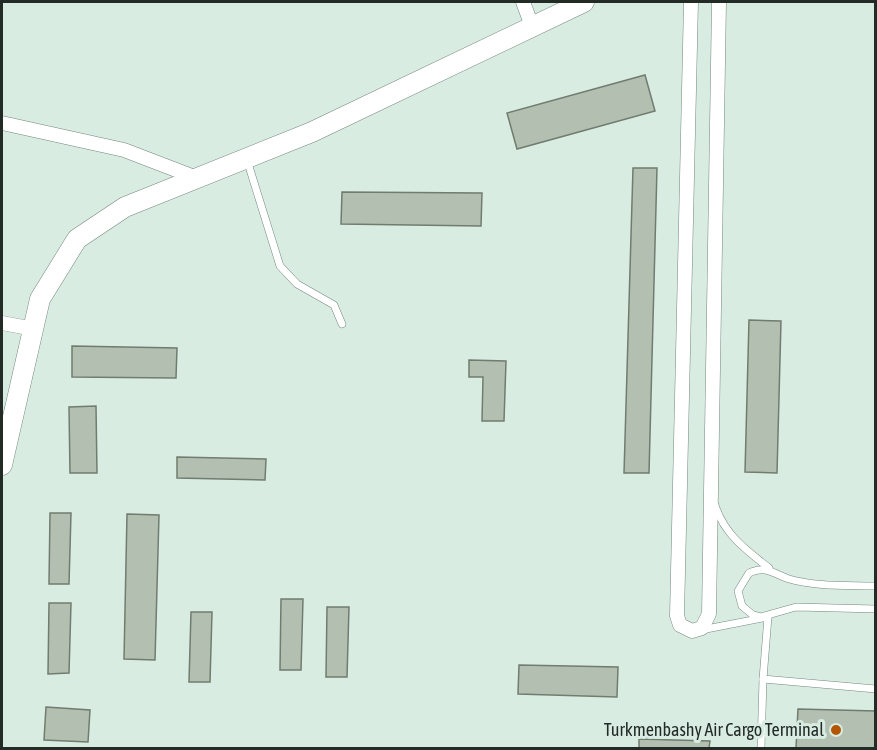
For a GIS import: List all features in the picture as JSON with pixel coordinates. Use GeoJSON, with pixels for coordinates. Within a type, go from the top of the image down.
{"type":"FeatureCollection","features":[{"type":"Feature","properties":{"kind":"main road"},"geometry":{"type":"LineString","coordinates":[[2,465],[40,299],[77,239],[125,207],[312,132],[575,4]]}},
{"type":"Feature","properties":{"kind":"street"},"geometry":{"type":"LineString","coordinates":[[523,2],[532,26]]}},
{"type":"Feature","properties":{"kind":"street"},"geometry":{"type":"LineString","coordinates":[[691,2],[677,616],[683,628],[698,631],[706,624],[709,614],[719,2]]}},
{"type":"Feature","properties":{"kind":"street"},"geometry":{"type":"LineString","coordinates":[[2,123],[124,150],[197,178]]}},
{"type":"Feature","properties":{"kind":"street"},"geometry":{"type":"LineString","coordinates":[[2,323],[34,329]]}},
{"type":"Feature","properties":{"kind":"lane"},"geometry":{"type":"LineString","coordinates":[[247,158],[280,266],[297,284],[334,305],[342,324]]}},
{"type":"Feature","properties":{"kind":"lane"},"geometry":{"type":"LineString","coordinates":[[711,493],[719,519],[733,538],[771,570],[786,578],[813,584],[876,586]]}},
{"type":"Feature","properties":{"kind":"lane"},"geometry":{"type":"LineString","coordinates":[[768,617],[760,617],[747,611],[739,598],[738,591],[749,573],[763,568],[771,570]]}},
{"type":"Feature","properties":{"kind":"lane"},"geometry":{"type":"LineString","coordinates":[[698,631],[768,617],[796,607],[876,609]]}},
{"type":"Feature","properties":{"kind":"lane"},"geometry":{"type":"LineString","coordinates":[[761,748],[768,617]]}},
{"type":"Feature","properties":{"kind":"lane"},"geometry":{"type":"LineString","coordinates":[[763,679],[876,689]]}},
{"type":"Feature","properties":{"kind":"building"},"geometry":{"type":"Polygon","coordinates":[[[645,75],[655,111],[517,149],[507,113],[645,75]]]}},
{"type":"Feature","properties":{"kind":"building"},"geometry":{"type":"Polygon","coordinates":[[[633,168],[657,168],[649,473],[624,473],[633,168]]]}},
{"type":"Feature","properties":{"kind":"building"},"geometry":{"type":"Polygon","coordinates":[[[342,192],[482,193],[481,226],[341,224],[342,192]]]}},
{"type":"Feature","properties":{"kind":"building"},"geometry":{"type":"Polygon","coordinates":[[[749,320],[781,321],[777,473],[745,472],[749,320]]]}},
{"type":"Feature","properties":{"kind":"building"},"geometry":{"type":"Polygon","coordinates":[[[72,346],[177,348],[176,378],[72,377],[72,346]]]}},
{"type":"Feature","properties":{"kind":"building"},"geometry":{"type":"Polygon","coordinates":[[[469,360],[506,361],[504,421],[482,421],[483,377],[469,377],[469,360]]]}},
{"type":"Feature","properties":{"kind":"building"},"geometry":{"type":"Polygon","coordinates":[[[96,406],[97,473],[70,473],[69,407],[96,406]]]}},
{"type":"Feature","properties":{"kind":"building"},"geometry":{"type":"Polygon","coordinates":[[[177,457],[266,459],[265,480],[177,478],[177,457]]]}},
{"type":"Feature","properties":{"kind":"building"},"geometry":{"type":"Polygon","coordinates":[[[50,513],[71,513],[69,584],[49,584],[50,513]]]}},
{"type":"Feature","properties":{"kind":"building"},"geometry":{"type":"Polygon","coordinates":[[[127,514],[159,515],[155,660],[124,659],[127,514]]]}},
{"type":"Feature","properties":{"kind":"building"},"geometry":{"type":"Polygon","coordinates":[[[281,599],[303,599],[301,670],[280,670],[281,599]]]}},
{"type":"Feature","properties":{"kind":"building"},"geometry":{"type":"Polygon","coordinates":[[[49,603],[71,603],[69,673],[48,674],[49,603]]]}},
{"type":"Feature","properties":{"kind":"building"},"geometry":{"type":"Polygon","coordinates":[[[327,607],[349,607],[347,677],[326,677],[327,607]]]}},
{"type":"Feature","properties":{"kind":"building"},"geometry":{"type":"Polygon","coordinates":[[[191,612],[212,612],[210,682],[189,682],[191,612]]]}},
{"type":"Feature","properties":{"kind":"building"},"geometry":{"type":"Polygon","coordinates":[[[519,665],[618,667],[617,697],[518,694],[519,665]]]}},
{"type":"Feature","properties":{"kind":"building"},"geometry":{"type":"Polygon","coordinates":[[[46,707],[90,710],[88,742],[44,740],[46,707]]]}},
{"type":"Feature","properties":{"kind":"building","name":"Turkmenbashy Air Cargo Terminal"},"geometry":{"type":"Polygon","coordinates":[[[798,709],[876,711],[876,748],[796,748],[798,709]]]}},
{"type":"Feature","properties":{"kind":"building"},"geometry":{"type":"Polygon","coordinates":[[[639,739],[710,741],[709,748],[639,748],[639,739]]]}},
{"type":"Feature","properties":{"kind":"place","name":"Turkmenbashy Air Cargo Terminal"},"geometry":{"type":"Point","coordinates":[836,730]}}]}
